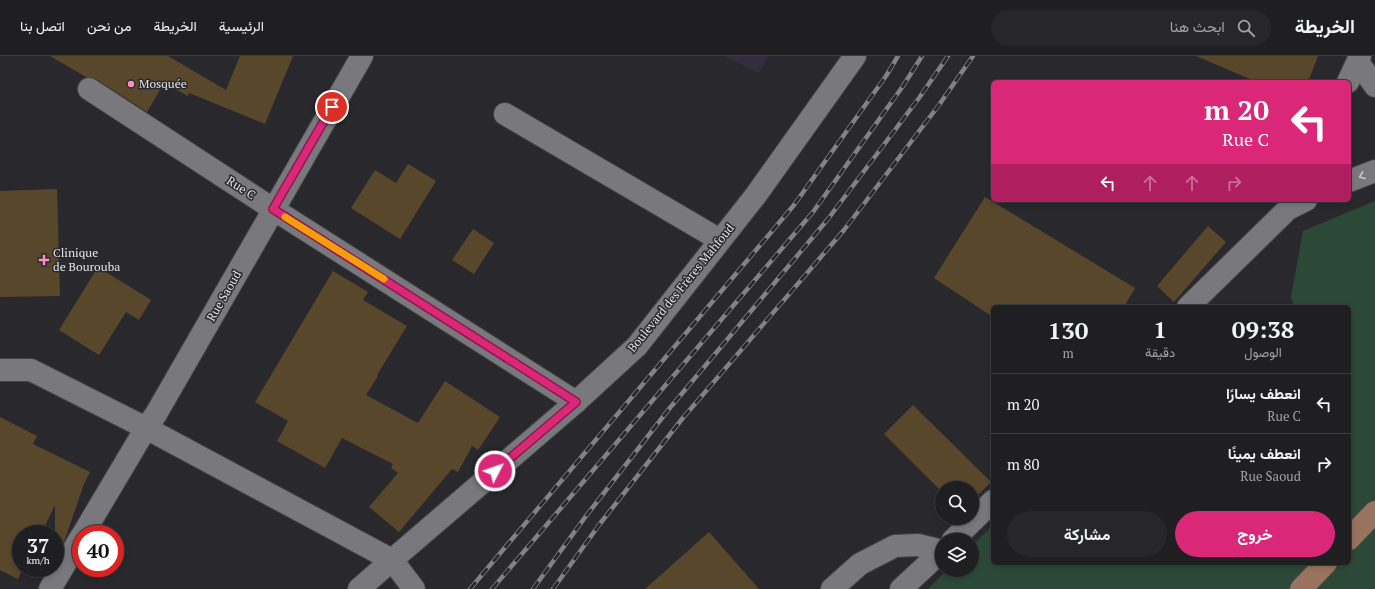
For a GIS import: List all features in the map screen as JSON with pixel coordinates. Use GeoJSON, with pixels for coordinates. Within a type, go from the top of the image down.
{"type":"FeatureCollection","features":[{"type":"Feature","properties":{"kind":"main road"},"geometry":{"type":"LineString","coordinates":[[1351,537],[1375,512]]}},
{"type":"Feature","properties":{"kind":"main road"},"geometry":{"type":"LineString","coordinates":[[1301,589],[1324,565]]}},
{"type":"Feature","properties":{"kind":"street","name":"Rue Saoud"},"geometry":{"type":"LineString","coordinates":[[88,525],[146,428],[156,414],[362,56]]}},
{"type":"Feature","properties":{"kind":"street","name":"Boulevard des Frères Mahfoud"},"geometry":{"type":"LineString","coordinates":[[358,589],[576,402],[637,346],[756,195],[855,56]]}},
{"type":"Feature","properties":{"kind":"street"},"geometry":{"type":"LineString","coordinates":[[1349,80],[1359,59]]}},
{"type":"Feature","properties":{"kind":"street"},"geometry":{"type":"LineString","coordinates":[[1359,59],[1375,86]]}},
{"type":"Feature","properties":{"kind":"street","name":"Rue C"},"geometry":{"type":"LineString","coordinates":[[89,89],[273,209],[576,402]]}},
{"type":"Feature","properties":{"kind":"street"},"geometry":{"type":"LineString","coordinates":[[505,114],[720,240]]}},
{"type":"Feature","properties":{"kind":"street"},"geometry":{"type":"LineString","coordinates":[[1351,180],[1375,171]]}},
{"type":"Feature","properties":{"kind":"street"},"geometry":{"type":"LineString","coordinates":[[1190,305],[1295,203]]}},
{"type":"Feature","properties":{"kind":"street"},"geometry":{"type":"LineString","coordinates":[[0,370],[31,370],[146,428],[392,560],[414,589]]}},
{"type":"Feature","properties":{"kind":"street"},"geometry":{"type":"LineString","coordinates":[[960,533],[991,503]]}},
{"type":"Feature","properties":{"kind":"street"},"geometry":{"type":"LineString","coordinates":[[832,589],[860,564],[895,546],[918,545],[935,549]]}},
{"type":"Feature","properties":{"kind":"street"},"geometry":{"type":"LineString","coordinates":[[50,589],[72,552]]}},
{"type":"Feature","properties":{"kind":"street"},"geometry":{"type":"LineString","coordinates":[[901,589],[935,557]]}},
{"type":"Feature","properties":{"kind":"shaded area"},"geometry":{"type":"Polygon","coordinates":[[[724,56],[768,56],[759,73],[724,56]]]}},
{"type":"Feature","properties":{"kind":"green space"},"geometry":{"type":"Polygon","coordinates":[[[1375,201],[1375,589],[928,589],[940,577],[979,577],[979,539],[991,527],[991,565],[1351,565],[1351,305],[1293,305],[1291,297],[1303,231],[1375,201]]]}},
{"type":"Feature","properties":{"kind":"building"},"geometry":{"type":"Polygon","coordinates":[[[50,56],[168,56],[226,90],[240,56],[293,56],[265,124],[189,93],[188,96],[164,83],[147,112],[96,79],[86,77],[50,56]]]}},
{"type":"Feature","properties":{"kind":"building"},"geometry":{"type":"Polygon","coordinates":[[[1196,56],[1318,56],[1309,80],[1252,80],[1196,56]]]}},
{"type":"Feature","properties":{"kind":"building"},"geometry":{"type":"Polygon","coordinates":[[[408,164],[436,181],[400,239],[351,208],[375,170],[396,183],[408,164]]]}},
{"type":"Feature","properties":{"kind":"building"},"geometry":{"type":"Polygon","coordinates":[[[57,189],[60,296],[0,297],[0,191],[57,189]]]}},
{"type":"Feature","properties":{"kind":"building"},"geometry":{"type":"Polygon","coordinates":[[[985,197],[1135,288],[1125,305],[991,305],[991,316],[934,278],[985,197]]]}},
{"type":"Feature","properties":{"kind":"building"},"geometry":{"type":"Polygon","coordinates":[[[1208,226],[1226,242],[1174,302],[1157,286],[1208,226]]]}},
{"type":"Feature","properties":{"kind":"building"},"geometry":{"type":"Polygon","coordinates":[[[473,229],[494,243],[474,274],[452,260],[473,229]]]}},
{"type":"Feature","properties":{"kind":"building"},"geometry":{"type":"Polygon","coordinates":[[[98,267],[151,300],[139,320],[126,312],[99,355],[59,330],[98,267]]]}},
{"type":"Feature","properties":{"kind":"building"},"geometry":{"type":"Polygon","coordinates":[[[333,271],[368,292],[363,300],[407,326],[366,395],[418,423],[445,381],[500,417],[478,450],[472,446],[458,472],[452,469],[399,532],[369,507],[398,473],[391,468],[393,464],[342,438],[325,468],[277,441],[288,421],[255,402],[333,271]]]}},
{"type":"Feature","properties":{"kind":"building"},"geometry":{"type":"Polygon","coordinates":[[[913,405],[991,482],[979,494],[979,481],[935,481],[935,485],[884,434],[913,405]]]}},
{"type":"Feature","properties":{"kind":"building"},"geometry":{"type":"Polygon","coordinates":[[[0,417],[37,436],[33,444],[90,472],[84,484],[64,541],[64,525],[55,525],[55,505],[45,525],[12,525],[12,576],[0,570],[0,417]]]}},
{"type":"Feature","properties":{"kind":"building"},"geometry":{"type":"Polygon","coordinates":[[[709,532],[759,589],[645,589],[709,532]]]}},
{"type":"Feature","properties":{"kind":"railway"},"geometry":{"type":"LineString","coordinates":[[470,589],[794,205],[886,76],[898,56]]}},
{"type":"Feature","properties":{"kind":"railway"},"geometry":{"type":"LineString","coordinates":[[492,589],[813,212],[903,86],[922,56]]}},
{"type":"Feature","properties":{"kind":"railway"},"geometry":{"type":"LineString","coordinates":[[533,589],[586,516],[669,409],[828,219],[919,98],[948,56]]}},
{"type":"Feature","properties":{"kind":"railway"},"geometry":{"type":"LineString","coordinates":[[553,589],[599,525],[682,419],[844,230],[939,105],[973,56]]}},
{"type":"Feature","properties":{"kind":"slow traffic"},"geometry":{"type":"LineString","coordinates":[[285,217],[384,279]]}},
{"type":"Feature","properties":{"kind":"place","name":"Mosquée"},"geometry":{"type":"Point","coordinates":[131,84]}},
{"type":"Feature","properties":{"kind":"place","name":"Clinique de Bourouba"},"geometry":{"type":"Point","coordinates":[44,260]}},
{"type":"Feature","properties":{"kind":"route"},"geometry":{"type":"LineString","coordinates":[[332,107],[273,209],[576,402],[495,471]]}}]}
